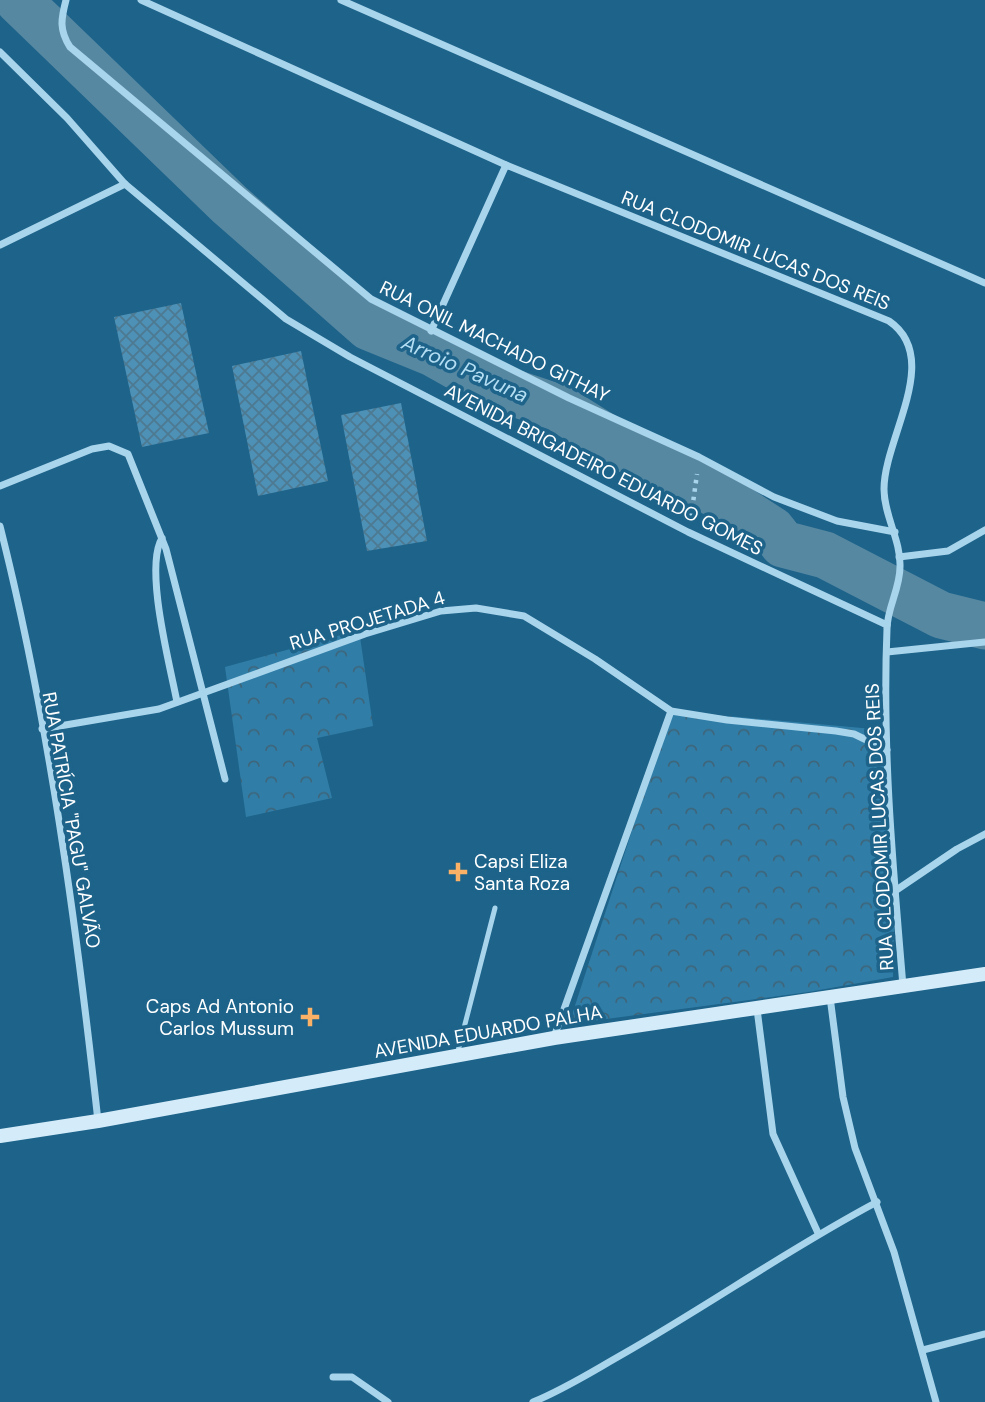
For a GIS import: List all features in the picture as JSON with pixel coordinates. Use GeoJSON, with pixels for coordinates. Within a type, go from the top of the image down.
{"type":"FeatureCollection","features":[{"type":"Feature","properties":{"kind":"street","name":"RUA ONIL MACHADO GITHAY"},"geometry":{"type":"LineString","coordinates":[[65,0],[62,34],[70,47],[342,278],[371,299],[569,398],[655,435],[774,496],[837,521],[895,532]]}},
{"type":"Feature","properties":{"kind":"street","name":"RUA CLODOMIR LUCAS DOS REIS"},"geometry":{"type":"LineString","coordinates":[[141,0],[506,165],[889,321],[903,331],[912,356],[911,380],[887,468],[884,490],[886,509],[895,532],[900,560],[887,625],[887,750],[903,986]]}},
{"type":"Feature","properties":{"kind":"street"},"geometry":{"type":"LineString","coordinates":[[341,0],[985,283]]}},
{"type":"Feature","properties":{"kind":"street","name":"AVENIDA BRIGADEIRO EDUARDO GOMES"},"geometry":{"type":"LineString","coordinates":[[0,52],[67,118],[125,184],[286,319],[350,357],[688,531],[887,625]]}},
{"type":"Feature","properties":{"kind":"street"},"geometry":{"type":"LineString","coordinates":[[432,331],[506,165]]}},
{"type":"Feature","properties":{"kind":"street"},"geometry":{"type":"LineString","coordinates":[[0,245],[125,184]]}},
{"type":"Feature","properties":{"kind":"street"},"geometry":{"type":"LineString","coordinates":[[0,486],[92,449],[109,446],[128,454],[162,538],[225,779]]}},
{"type":"Feature","properties":{"kind":"street","name":"RUA PATRÍCIA \"PAGU\" GALVÃO"},"geometry":{"type":"LineString","coordinates":[[0,526],[42,729],[80,958],[98,1121]]}},
{"type":"Feature","properties":{"kind":"street"},"geometry":{"type":"LineString","coordinates":[[900,560],[948,551],[985,530]]}},
{"type":"Feature","properties":{"kind":"street"},"geometry":{"type":"LineString","coordinates":[[162,538],[156,548],[154,571],[177,702]]}},
{"type":"Feature","properties":{"kind":"street","name":"RUA PROJETADA 4"},"geometry":{"type":"LineString","coordinates":[[42,729],[110,719],[177,702],[365,634],[441,611],[476,608],[524,616],[595,659],[671,711],[854,734],[887,750]]}},
{"type":"Feature","properties":{"kind":"street"},"geometry":{"type":"LineString","coordinates":[[887,652],[985,642]]}},
{"type":"Feature","properties":{"kind":"street"},"geometry":{"type":"LineString","coordinates":[[554,1038],[671,711]]}},
{"type":"Feature","properties":{"kind":"street"},"geometry":{"type":"LineString","coordinates":[[895,891],[957,849],[985,834]]}},
{"type":"Feature","properties":{"kind":"street","name":"AVENIDA EDUARDO PALHA"},"geometry":{"type":"LineString","coordinates":[[0,1136],[98,1121],[554,1038],[985,974]]}},
{"type":"Feature","properties":{"kind":"street"},"geometry":{"type":"LineString","coordinates":[[830,996],[843,1097],[855,1148],[877,1202],[923,1350],[936,1402]]}},
{"type":"Feature","properties":{"kind":"street"},"geometry":{"type":"LineString","coordinates":[[757,1009],[773,1134],[818,1233]]}},
{"type":"Feature","properties":{"kind":"street"},"geometry":{"type":"LineString","coordinates":[[533,1402],[557,1392],[661,1332],[818,1233],[877,1202]]}},
{"type":"Feature","properties":{"kind":"street"},"geometry":{"type":"LineString","coordinates":[[923,1350],[985,1334]]}},
{"type":"Feature","properties":{"kind":"street"},"geometry":{"type":"LineString","coordinates":[[333,1377],[352,1377],[388,1402]]}},
{"type":"Feature","properties":{"kind":"lane"},"geometry":{"type":"LineString","coordinates":[[457,1055],[495,908]]}},
{"type":"Feature","properties":{"kind":"path"},"geometry":{"type":"LineString","coordinates":[[690,520],[697,471]]}},
{"type":"Feature","properties":{"kind":"green space"},"geometry":{"type":"Polygon","coordinates":[[[359,630],[373,726],[317,738],[332,798],[246,817],[225,667],[359,630]]]}},
{"type":"Feature","properties":{"kind":"green space"},"geometry":{"type":"Polygon","coordinates":[[[671,711],[884,730],[894,924],[893,977],[808,992],[569,1024],[671,711]]]}},
{"type":"Feature","properties":{"kind":"building"},"geometry":{"type":"Polygon","coordinates":[[[181,303],[209,433],[142,447],[114,317],[181,303]]]}},
{"type":"Feature","properties":{"kind":"building"},"geometry":{"type":"Polygon","coordinates":[[[301,351],[328,481],[258,496],[232,366],[301,351]]]}},
{"type":"Feature","properties":{"kind":"building"},"geometry":{"type":"Polygon","coordinates":[[[401,403],[427,541],[367,551],[341,415],[401,403]]]}},
{"type":"Feature","properties":{"kind":"waterway","name":"Arroio Pavuna"},"geometry":{"type":"LineString","coordinates":[[18,0],[229,204],[369,327],[433,353],[490,385],[559,408],[618,445],[720,496],[772,530],[783,544],[825,555],[941,615],[985,626]]}},
{"type":"Feature","properties":{"kind":"place","name":"Capsi Eliza Santa Roza"},"geometry":{"type":"Point","coordinates":[458,872]}},
{"type":"Feature","properties":{"kind":"place","name":"Caps Ad Antonio Carlos Mussum"},"geometry":{"type":"Point","coordinates":[310,1017]}}]}
